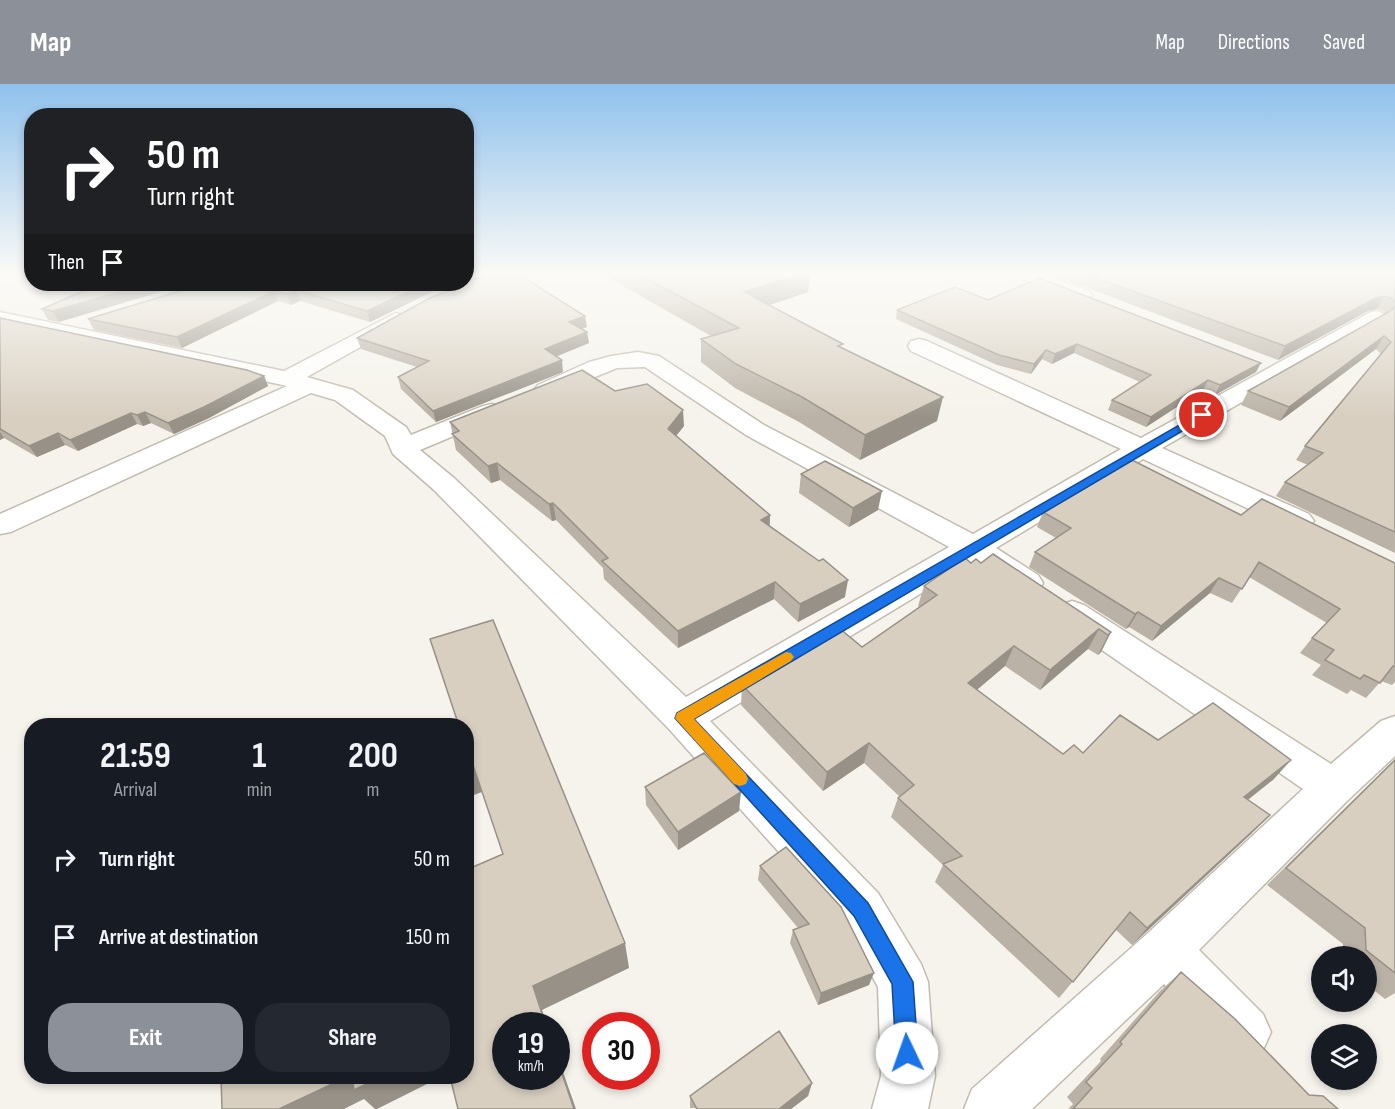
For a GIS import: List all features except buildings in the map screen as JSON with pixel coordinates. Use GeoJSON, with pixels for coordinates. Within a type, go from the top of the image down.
{"type":"FeatureCollection","features":[{"type":"Feature","properties":{"kind":"street"},"geometry":{"type":"LineString","coordinates":[[18,322],[298,382],[344,395],[373,413],[397,432],[402,448],[444,484],[683,718],[861,909],[903,982],[908,1076],[900,1109]]}},
{"type":"Feature","properties":{"kind":"street"},"geometry":{"type":"LineString","coordinates":[[60,330],[88,322]]}},
{"type":"Feature","properties":{"kind":"street"},"geometry":{"type":"LineString","coordinates":[[0,525],[298,382],[393,322]]}},
{"type":"Feature","properties":{"kind":"street"},"geometry":{"type":"LineString","coordinates":[[683,718],[1144,447],[1269,367],[1366,322]]}},
{"type":"Feature","properties":{"kind":"street"},"geometry":{"type":"LineString","coordinates":[[0,336],[28,324]]}},
{"type":"Feature","properties":{"kind":"street"},"geometry":{"type":"LineString","coordinates":[[919,346],[1144,447],[1321,532]]}},
{"type":"Feature","properties":{"kind":"street"},"geometry":{"type":"LineString","coordinates":[[402,448],[617,361],[637,357],[651,361],[755,430],[973,547],[1333,787]]}},
{"type":"Feature","properties":{"kind":"street"},"geometry":{"type":"LineString","coordinates":[[992,1109],[1165,950],[1333,787],[1388,748]]}},
{"type":"Feature","properties":{"kind":"street"},"geometry":{"type":"LineString","coordinates":[[1165,950],[1278,1067]]}},
{"type":"Feature","properties":{"kind":"slow traffic"},"geometry":{"type":"LineString","coordinates":[[740,779],[683,718],[786,657]]}},
{"type":"Feature","properties":{"kind":"route"},"geometry":{"type":"LineString","coordinates":[[907,1053],[903,982],[861,909],[683,718],[1202,415]]}}]}
